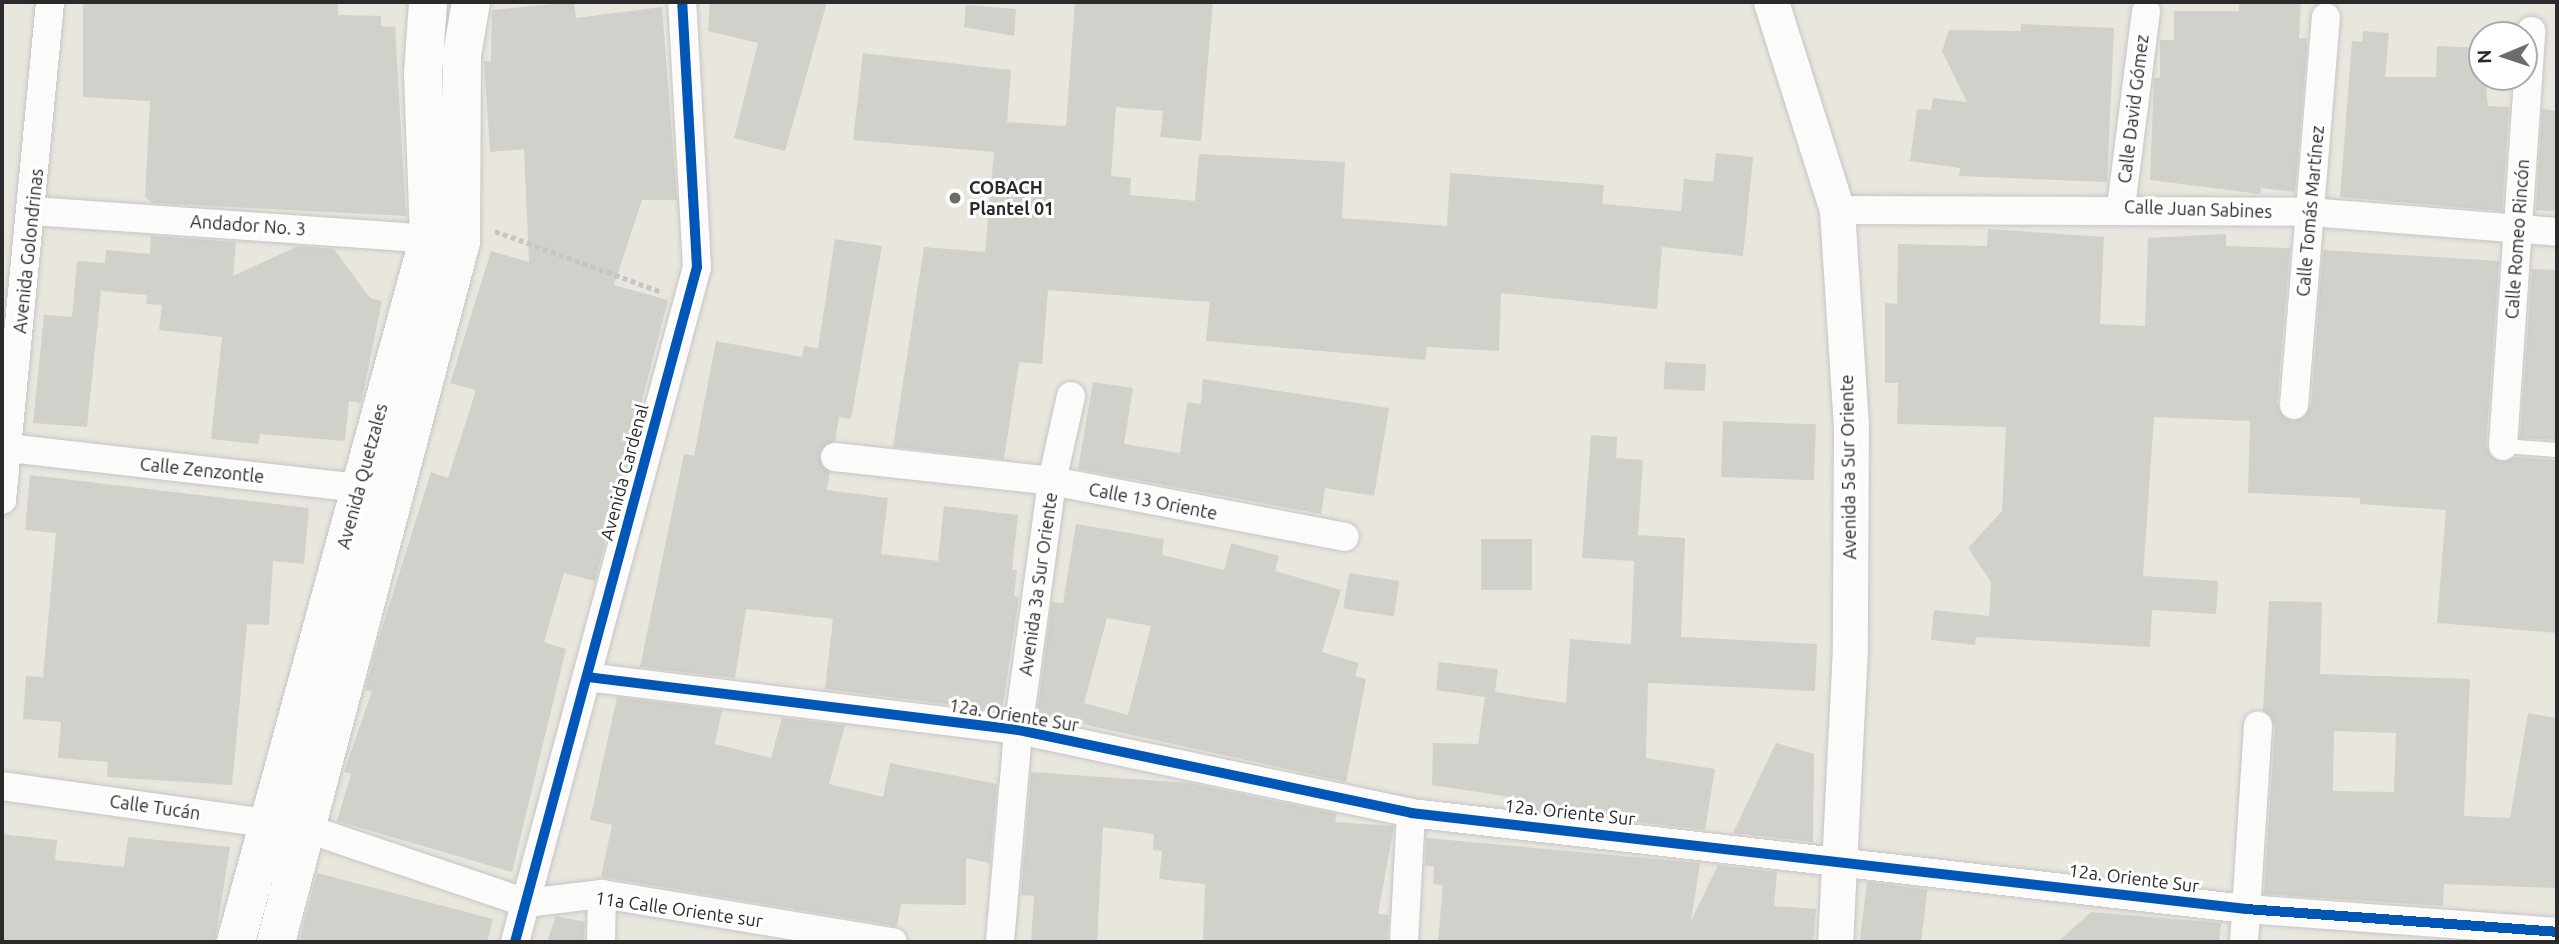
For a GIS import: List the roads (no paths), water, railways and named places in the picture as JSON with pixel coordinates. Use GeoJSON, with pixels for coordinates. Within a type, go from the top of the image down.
{"type":"FeatureCollection","features":[{"type":"Feature","properties":{"kind":"main road","name":"Avenida Quetzales"},"geometry":{"type":"LineString","coordinates":[[428,2],[423,74],[462,237]]}},
{"type":"Feature","properties":{"kind":"main road","name":"Avenida Quetzales"},"geometry":{"type":"LineString","coordinates":[[236,942],[268,823],[462,237],[462,55],[469,2]]}},
{"type":"Feature","properties":{"kind":"main road","name":"Avenida Quetzales"},"geometry":{"type":"LineString","coordinates":[[276,942],[309,829],[377,491]]}},
{"type":"Feature","properties":{"kind":"street","name":"Avenida Golondrinas"},"geometry":{"type":"LineString","coordinates":[[2,500],[33,211],[50,2]]}},
{"type":"Feature","properties":{"kind":"street","name":"Avenida Cardenal"},"geometry":{"type":"LineString","coordinates":[[515,942],[697,267],[682,2]]}},
{"type":"Feature","properties":{"kind":"street","name":"Avenida 5a Sur Oriente"},"geometry":{"type":"LineString","coordinates":[[1770,2],[1837,210],[1851,424],[1835,942]]}},
{"type":"Feature","properties":{"kind":"street","name":"Calle David Gómez"},"geometry":{"type":"LineString","coordinates":[[2121,207],[2146,12]]}},
{"type":"Feature","properties":{"kind":"street","name":"Calle Tomás Martínez"},"geometry":{"type":"LineString","coordinates":[[2294,405],[2326,17]]}},
{"type":"Feature","properties":{"kind":"street","name":"Calle Romeo Rincón"},"geometry":{"type":"LineString","coordinates":[[2503,446],[2527,91]]}},
{"type":"Feature","properties":{"kind":"street","name":"Calle Juan Sabines"},"geometry":{"type":"LineString","coordinates":[[1837,210],[2121,207],[2310,212],[2557,232]]}},
{"type":"Feature","properties":{"kind":"street","name":"Andador No. 3"},"geometry":{"type":"LineString","coordinates":[[33,211],[462,237]]}},
{"type":"Feature","properties":{"kind":"street","name":"Avenida 3a Sur Oriente"},"geometry":{"type":"LineString","coordinates":[[1000,942],[1018,730],[1052,481],[1072,396]]}},
{"type":"Feature","properties":{"kind":"street","name":"Calle Zenzontle"},"geometry":{"type":"LineString","coordinates":[[8,449],[377,491]]}},
{"type":"Feature","properties":{"kind":"street","name":"Calle 13 Oriente"},"geometry":{"type":"LineString","coordinates":[[835,457],[1052,481],[1345,537]]}},
{"type":"Feature","properties":{"kind":"street","name":"12a. Oriente Sur"},"geometry":{"type":"LineString","coordinates":[[587,677],[1018,730],[1411,813],[1839,858],[2246,909],[2557,932]]}},
{"type":"Feature","properties":{"kind":"street"},"geometry":{"type":"LineString","coordinates":[[2244,942],[2258,724]]}},
{"type":"Feature","properties":{"kind":"street","name":"Calle Tucán"},"geometry":{"type":"LineString","coordinates":[[2,786],[309,829]]}},
{"type":"Feature","properties":{"kind":"street"},"geometry":{"type":"LineString","coordinates":[[1404,942],[1411,813]]}},
{"type":"Feature","properties":{"kind":"street","name":"11a Calle Oriente sur"},"geometry":{"type":"LineString","coordinates":[[309,829],[526,903],[602,894],[893,942]]}},
{"type":"Feature","properties":{"kind":"street"},"geometry":{"type":"LineString","coordinates":[[601,942],[602,894]]}},
{"type":"Feature","properties":{"kind":"lane"},"geometry":{"type":"LineString","coordinates":[[2503,446],[2557,450]]}},
{"type":"Feature","properties":{"kind":"place","name":"COBACH Plantel 01"},"geometry":{"type":"Point","coordinates":[955,198]}}]}
